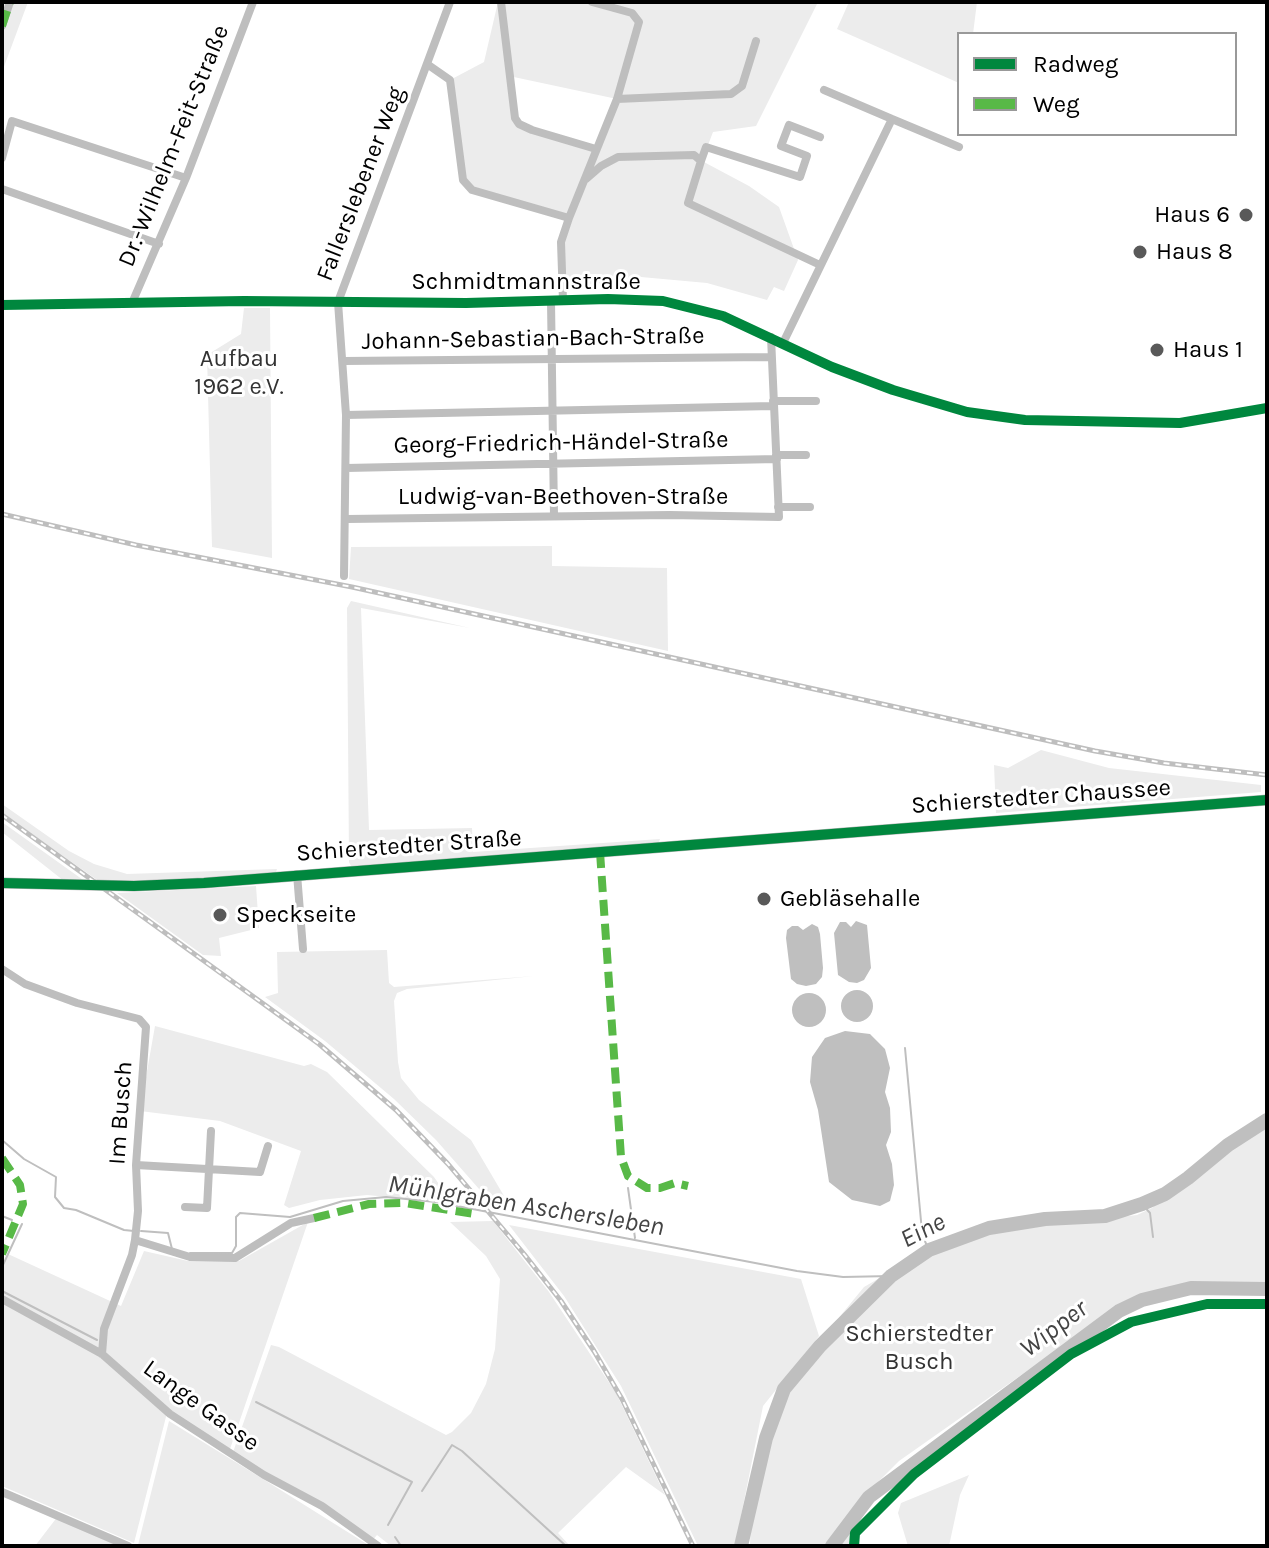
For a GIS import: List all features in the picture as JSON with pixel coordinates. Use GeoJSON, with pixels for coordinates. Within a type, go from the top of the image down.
{"type":"FeatureCollection","features":[{"type":"Feature","properties":{"kind":"street"},"geometry":{"type":"LineString","coordinates":[[2,26],[10,2]]}},
{"type":"Feature","properties":{"kind":"street","name":"Dr.-Wilhelm-Feit-Straße"},"geometry":{"type":"LineString","coordinates":[[132,303],[186,178],[253,2]]}},
{"type":"Feature","properties":{"kind":"street","name":"Fallerslebener Weg"},"geometry":{"type":"LineString","coordinates":[[344,576],[346,415],[338,302],[450,2]]}},
{"type":"Feature","properties":{"kind":"street"},"geometry":{"type":"LineString","coordinates":[[501,2],[515,118],[519,124],[532,130],[596,149]]}},
{"type":"Feature","properties":{"kind":"street"},"geometry":{"type":"LineString","coordinates":[[563,301],[561,242],[617,99],[639,22],[632,13],[594,3]]}},
{"type":"Feature","properties":{"kind":"street"},"geometry":{"type":"LineString","coordinates":[[617,99],[731,94],[742,86],[756,41]]}},
{"type":"Feature","properties":{"kind":"street"},"geometry":{"type":"LineString","coordinates":[[427,64],[450,80],[463,180],[472,190],[569,218]]}},
{"type":"Feature","properties":{"kind":"street"},"geometry":{"type":"LineString","coordinates":[[824,90],[959,147]]}},
{"type":"Feature","properties":{"kind":"street"},"geometry":{"type":"LineString","coordinates":[[783,343],[892,119]]}},
{"type":"Feature","properties":{"kind":"street"},"geometry":{"type":"LineString","coordinates":[[2,158],[12,121],[186,178]]}},
{"type":"Feature","properties":{"kind":"street"},"geometry":{"type":"LineString","coordinates":[[820,137],[789,125],[781,146],[807,156],[800,177],[706,147],[688,203],[820,265]]}},
{"type":"Feature","properties":{"kind":"street"},"geometry":{"type":"LineString","coordinates":[[583,182],[601,166],[618,157],[694,155],[701,161]]}},
{"type":"Feature","properties":{"kind":"street"},"geometry":{"type":"LineString","coordinates":[[2,189],[159,244]]}},
{"type":"Feature","properties":{"kind":"street"},"geometry":{"type":"LineString","coordinates":[[551,301],[554,516]]}},
{"type":"Feature","properties":{"kind":"street","name":"Schmidtmannstraße"},"geometry":{"type":"LineString","coordinates":[[2,305],[663,301],[723,316],[832,367],[893,390],[967,412],[1025,420],[1180,423],[1267,408]]}},
{"type":"Feature","properties":{"kind":"street"},"geometry":{"type":"LineString","coordinates":[[771,337],[779,512]]}},
{"type":"Feature","properties":{"kind":"street","name":"Johann-Sebastian-Bach-Straße"},"geometry":{"type":"LineString","coordinates":[[344,361],[770,357]]}},
{"type":"Feature","properties":{"kind":"street"},"geometry":{"type":"LineString","coordinates":[[346,415],[553,412],[816,401]]}},
{"type":"Feature","properties":{"kind":"street","name":"Georg-Friedrich-Händel-Straße"},"geometry":{"type":"LineString","coordinates":[[346,468],[806,455]]}},
{"type":"Feature","properties":{"kind":"street","name":"Ludwig-van-Beethoven-Straße"},"geometry":{"type":"LineString","coordinates":[[347,519],[779,512],[810,507]]}},
{"type":"Feature","properties":{"kind":"street","name":"Schierstedter Chaussee"},"geometry":{"type":"LineString","coordinates":[[818,834],[1267,800]]}},
{"type":"Feature","properties":{"kind":"street","name":"Schierstedter Straße"},"geometry":{"type":"LineString","coordinates":[[2,883],[134,886],[204,883],[818,834]]}},
{"type":"Feature","properties":{"kind":"street","name":"Schierstedter Straße"},"geometry":{"type":"LineString","coordinates":[[297,874],[303,949]]}},
{"type":"Feature","properties":{"kind":"street","name":"Im Busch"},"geometry":{"type":"LineString","coordinates":[[2,969],[25,984],[77,1003],[139,1019],[146,1027],[136,1165],[135,1235],[132,1255],[104,1329],[102,1354]]}},
{"type":"Feature","properties":{"kind":"street"},"geometry":{"type":"LineString","coordinates":[[185,1207],[207,1208],[211,1131]]}},
{"type":"Feature","properties":{"kind":"street"},"geometry":{"type":"LineString","coordinates":[[136,1165],[260,1172],[268,1146]]}},
{"type":"Feature","properties":{"kind":"street"},"geometry":{"type":"LineString","coordinates":[[135,1235],[190,1257],[235,1258],[291,1223],[314,1218]]}},
{"type":"Feature","properties":{"kind":"street","name":"Lange Gasse"},"geometry":{"type":"LineString","coordinates":[[2,1299],[102,1354],[170,1414],[264,1475],[322,1506],[378,1546]]}},
{"type":"Feature","properties":{"kind":"street"},"geometry":{"type":"LineString","coordinates":[[2,1492],[128,1546]]}},
{"type":"Feature","properties":{"kind":"green space"},"geometry":{"type":"Polygon","coordinates":[[[2,2],[28,2],[2,72],[2,2]]]}},
{"type":"Feature","properties":{"kind":"green space"},"geometry":{"type":"Polygon","coordinates":[[[498,2],[818,2],[756,126],[713,132],[702,161],[749,186],[779,207],[798,260],[784,291],[774,287],[767,300],[707,283],[641,277],[563,290],[561,242],[569,218],[472,190],[463,180],[450,80],[484,62],[498,2]],[[509,76],[519,124],[596,149],[617,99],[509,76]]]}},
{"type":"Feature","properties":{"kind":"green space"},"geometry":{"type":"Polygon","coordinates":[[[849,2],[977,2],[973,32],[957,32],[957,82],[837,29],[849,2]]]}},
{"type":"Feature","properties":{"kind":"green space","name":"Aufbau 1962 e.V."},"geometry":{"type":"Polygon","coordinates":[[[244,308],[270,308],[272,558],[212,547],[207,355],[241,334],[244,308]]]}},
{"type":"Feature","properties":{"kind":"green space"},"geometry":{"type":"Polygon","coordinates":[[[552,546],[552,566],[667,568],[668,651],[349,579],[351,547],[552,546]]]}},
{"type":"Feature","properties":{"kind":"green space"},"geometry":{"type":"Polygon","coordinates":[[[351,601],[470,628],[361,608],[369,830],[472,828],[473,852],[660,839],[658,844],[351,866],[347,608],[351,601]]]}},
{"type":"Feature","properties":{"kind":"green space"},"geometry":{"type":"Polygon","coordinates":[[[1041,750],[1109,768],[1261,785],[1261,792],[996,813],[994,765],[1008,768],[1041,750]]]}},
{"type":"Feature","properties":{"kind":"green space"},"geometry":{"type":"Polygon","coordinates":[[[2,804],[69,851],[94,864],[127,874],[277,869],[276,872],[207,880],[100,882],[2,813],[2,804]]]}},
{"type":"Feature","properties":{"kind":"green space"},"geometry":{"type":"Polygon","coordinates":[[[2,822],[86,882],[64,881],[2,832],[2,822]]]}},
{"type":"Feature","properties":{"kind":"green space"},"geometry":{"type":"Polygon","coordinates":[[[256,886],[259,928],[219,938],[221,956],[203,955],[117,893],[256,886]]]}},
{"type":"Feature","properties":{"kind":"green space"},"geometry":{"type":"Polygon","coordinates":[[[387,950],[389,983],[394,987],[534,976],[407,989],[397,993],[394,1001],[401,1078],[419,1100],[471,1140],[507,1201],[503,1206],[494,1206],[436,1140],[394,1099],[325,1041],[265,997],[278,993],[277,952],[387,950]]]}},
{"type":"Feature","properties":{"kind":"green space"},"geometry":{"type":"Polygon","coordinates":[[[155,1026],[304,1066],[311,1064],[327,1072],[434,1177],[452,1203],[367,1195],[320,1200],[289,1208],[284,1205],[301,1151],[220,1121],[140,1111],[155,1026]]]}},
{"type":"Feature","properties":{"kind":"green space","name":"Schierstedter Busch"},"geometry":{"type":"Polygon","coordinates":[[[1267,1122],[1267,1294],[1202,1292],[1151,1295],[1115,1309],[899,1461],[863,1497],[859,1546],[750,1546],[751,1508],[759,1457],[777,1403],[791,1376],[864,1287],[921,1254],[971,1232],[1020,1221],[1085,1221],[1137,1215],[1152,1208],[1242,1132],[1267,1122]]]}},
{"type":"Feature","properties":{"kind":"green space"},"geometry":{"type":"Polygon","coordinates":[[[493,1221],[549,1292],[616,1393],[665,1495],[626,1467],[558,1533],[570,1546],[391,1546],[377,1535],[372,1541],[232,1455],[271,1345],[446,1435],[452,1432],[471,1413],[486,1384],[495,1349],[500,1279],[486,1256],[450,1222],[493,1221]]]}},
{"type":"Feature","properties":{"kind":"green space"},"geometry":{"type":"Polygon","coordinates":[[[308,1222],[230,1449],[168,1409],[134,1543],[2,1486],[2,1266],[8,1254],[121,1306],[144,1251],[188,1261],[239,1261],[308,1222]]]}},
{"type":"Feature","properties":{"kind":"green space"},"geometry":{"type":"Polygon","coordinates":[[[509,1225],[801,1279],[819,1336],[763,1406],[735,1546],[698,1546],[621,1386],[564,1296],[509,1225]]]}},
{"type":"Feature","properties":{"kind":"green space"},"geometry":{"type":"Polygon","coordinates":[[[169,1421],[263,1479],[370,1546],[138,1545],[169,1421]]]}},
{"type":"Feature","properties":{"kind":"green space"},"geometry":{"type":"Polygon","coordinates":[[[969,1475],[960,1495],[949,1546],[908,1546],[898,1513],[901,1503],[969,1475]]]}},
{"type":"Feature","properties":{"kind":"green space"},"geometry":{"type":"Polygon","coordinates":[[[58,1516],[128,1546],[35,1546],[58,1516]]]}},
{"type":"Feature","properties":{"kind":"shaded area"},"geometry":{"type":"Polygon","coordinates":[[[856,921],[867,925],[871,968],[864,980],[857,983],[838,975],[834,933],[840,922],[846,922],[851,927],[856,921]]]}},
{"type":"Feature","properties":{"kind":"shaded area"},"geometry":{"type":"Polygon","coordinates":[[[812,924],[818,927],[820,934],[823,968],[822,977],[816,984],[806,986],[791,979],[786,938],[787,930],[792,926],[803,930],[812,924]]]}},
{"type":"Feature","properties":{"kind":"shaded area"},"geometry":{"type":"Polygon","coordinates":[[[857,990],[869,994],[873,1006],[869,1018],[857,1022],[845,1018],[841,1006],[845,994],[857,990]]]}},
{"type":"Feature","properties":{"kind":"shaded area"},"geometry":{"type":"Polygon","coordinates":[[[809,993],[821,998],[826,1010],[821,1022],[809,1027],[797,1022],[792,1010],[797,998],[809,993]]]}},
{"type":"Feature","properties":{"kind":"shaded area"},"geometry":{"type":"Polygon","coordinates":[[[845,1031],[870,1034],[885,1049],[890,1068],[885,1092],[890,1108],[891,1132],[886,1145],[894,1185],[890,1201],[880,1206],[852,1200],[829,1182],[818,1110],[810,1082],[812,1057],[825,1038],[845,1031]]]}},
{"type":"Feature","properties":{"kind":"waterway"},"geometry":{"type":"LineString","coordinates":[[905,1048],[921,1221],[929,1250]]}},
{"type":"Feature","properties":{"kind":"waterway","name":"Eine"},"geometry":{"type":"LineString","coordinates":[[741,1546],[766,1438],[784,1389],[820,1346],[891,1276],[929,1250],[989,1228],[1045,1219],[1105,1216],[1142,1204],[1165,1194],[1228,1145],[1267,1120]]}},
{"type":"Feature","properties":{"kind":"waterway","name":"Mühlgraben Aschersleben"},"geometry":{"type":"LineString","coordinates":[[2,1140],[24,1159],[56,1177],[55,1197],[64,1208],[134,1231]]}},
{"type":"Feature","properties":{"kind":"waterway"},"geometry":{"type":"LineString","coordinates":[[628,1188],[635,1238]]}},
{"type":"Feature","properties":{"kind":"waterway","name":"Mühlgraben Aschersleben"},"geometry":{"type":"LineString","coordinates":[[190,1253],[232,1253],[236,1246],[236,1217],[240,1213],[290,1217],[343,1201],[386,1197],[436,1202],[797,1271],[843,1277],[891,1276]]}},
{"type":"Feature","properties":{"kind":"waterway"},"geometry":{"type":"LineString","coordinates":[[1142,1204],[1150,1213],[1153,1237]]}},
{"type":"Feature","properties":{"kind":"waterway"},"geometry":{"type":"LineString","coordinates":[[2,1216],[12,1220]]}},
{"type":"Feature","properties":{"kind":"waterway"},"geometry":{"type":"LineString","coordinates":[[2,1267],[22,1224]]}},
{"type":"Feature","properties":{"kind":"waterway","name":"Mühlgraben Aschersleben"},"geometry":{"type":"LineString","coordinates":[[141,1231],[168,1233],[172,1249]]}},
{"type":"Feature","properties":{"kind":"waterway","name":"Wipper"},"geometry":{"type":"LineString","coordinates":[[832,1546],[869,1497],[1119,1311],[1142,1300],[1191,1288],[1267,1289]]}},
{"type":"Feature","properties":{"kind":"waterway"},"geometry":{"type":"LineString","coordinates":[[2,1291],[97,1340]]}},
{"type":"Feature","properties":{"kind":"waterway"},"geometry":{"type":"LineString","coordinates":[[256,1402],[412,1482],[388,1525]]}},
{"type":"Feature","properties":{"kind":"waterway"},"geometry":{"type":"LineString","coordinates":[[422,1491],[452,1445],[566,1546]]}},
{"type":"Feature","properties":{"kind":"waterway"},"geometry":{"type":"LineString","coordinates":[[395,1537],[401,1546]]}},
{"type":"Feature","properties":{"kind":"railway"},"geometry":{"type":"LineString","coordinates":[[2,514],[136,545],[352,587],[1095,751],[1267,775]]}},
{"type":"Feature","properties":{"kind":"railway"},"geometry":{"type":"LineString","coordinates":[[2,815],[319,1044],[396,1110],[448,1164],[561,1301],[594,1351],[622,1399],[693,1546]]}},
{"type":"Feature","properties":{"kind":"marked path"},"geometry":{"type":"LineString","coordinates":[[2,26],[10,2]]}},
{"type":"Feature","properties":{"kind":"marked path"},"geometry":{"type":"LineString","coordinates":[[600,852],[621,1157],[628,1176],[647,1188],[675,1183],[688,1186]]}},
{"type":"Feature","properties":{"kind":"marked path"},"geometry":{"type":"LineString","coordinates":[[2,1158],[20,1185],[23,1204],[2,1254]]}},
{"type":"Feature","properties":{"kind":"marked path"},"geometry":{"type":"LineString","coordinates":[[314,1218],[369,1204],[404,1203],[475,1214]]}},
{"type":"Feature","properties":{"kind":"cycle path"},"geometry":{"type":"LineString","coordinates":[[2,305],[244,301],[663,301],[723,316],[832,367],[893,390],[967,412],[1025,420],[1180,423],[1267,408]]}},
{"type":"Feature","properties":{"kind":"cycle path"},"geometry":{"type":"LineString","coordinates":[[2,883],[134,886],[204,883],[1267,800]]}},
{"type":"Feature","properties":{"kind":"cycle path"},"geometry":{"type":"LineString","coordinates":[[854,1546],[855,1533],[914,1474],[1071,1354],[1131,1322],[1207,1304],[1267,1304]]}},
{"type":"Feature","properties":{"kind":"place","name":"Haus 6"},"geometry":{"type":"Point","coordinates":[1246,215]}},
{"type":"Feature","properties":{"kind":"place","name":"Haus 8"},"geometry":{"type":"Point","coordinates":[1140,252]}},
{"type":"Feature","properties":{"kind":"place","name":"Haus 1"},"geometry":{"type":"Point","coordinates":[1157,350]}},
{"type":"Feature","properties":{"kind":"place","name":"Gebläsehalle"},"geometry":{"type":"Point","coordinates":[764,899]}},
{"type":"Feature","properties":{"kind":"place","name":"Speckseite"},"geometry":{"type":"Point","coordinates":[220,915]}}]}
